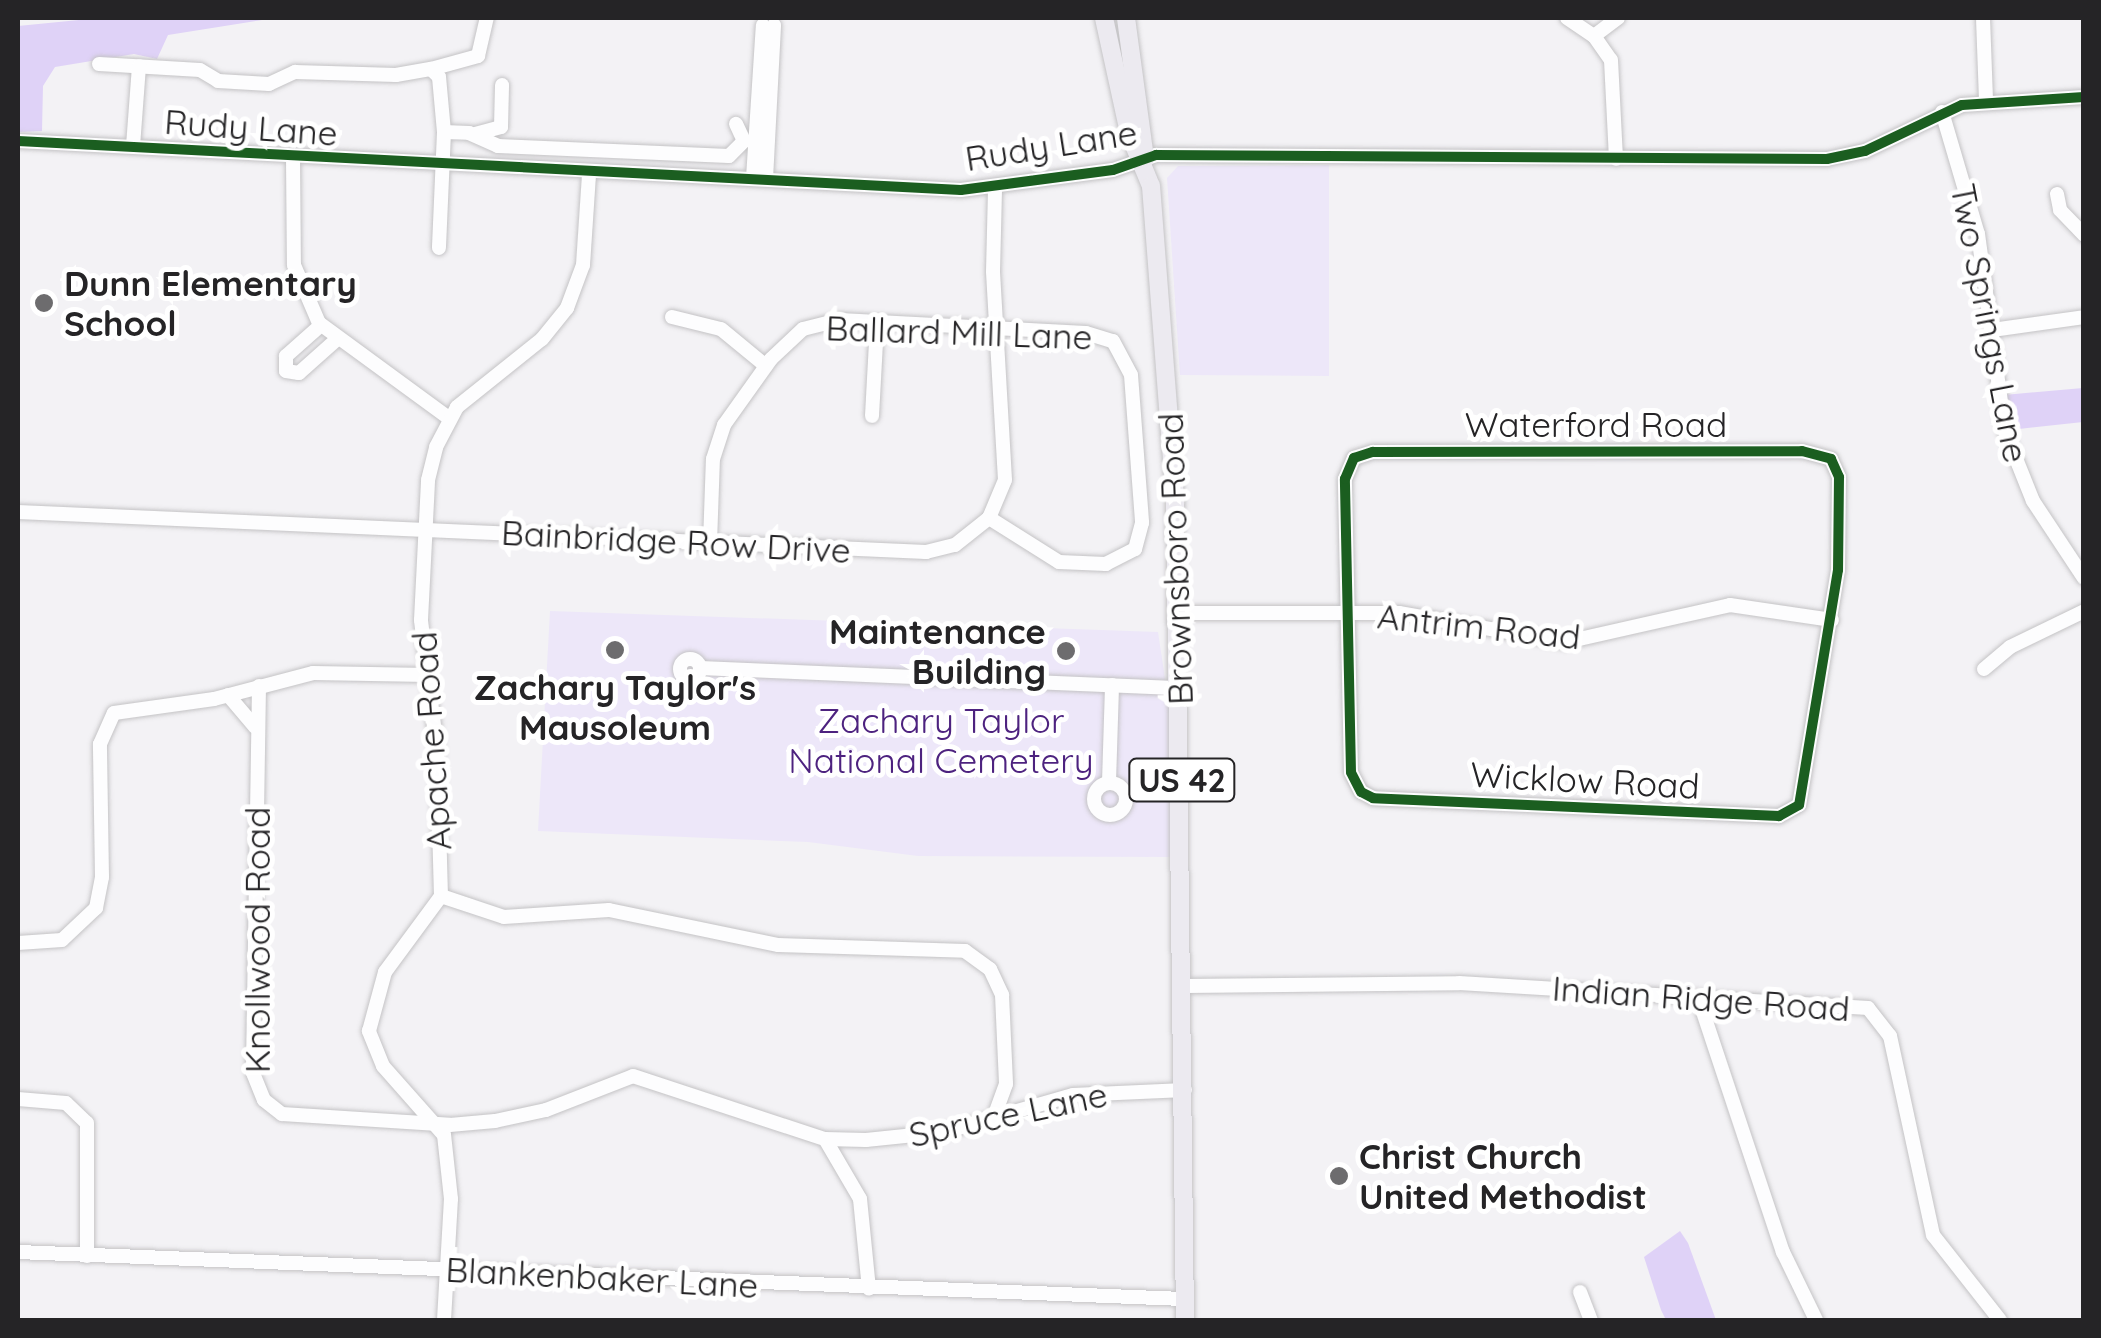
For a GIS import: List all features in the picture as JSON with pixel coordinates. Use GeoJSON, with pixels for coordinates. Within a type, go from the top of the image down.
{"type":"FeatureCollection","features":[{"type":"Feature","properties":{"kind":"main road","name":"Brownsboro Road"},"geometry":{"type":"LineString","coordinates":[[1104,18],[1129,133],[1145,160]]}},
{"type":"Feature","properties":{"kind":"main road","name":"Brownsboro Road"},"geometry":{"type":"LineString","coordinates":[[1126,18],[1146,132],[1145,160],[1167,365],[1180,613],[1185,1320]]}},
{"type":"Feature","properties":{"kind":"street"},"geometry":{"type":"LineString","coordinates":[[99,64],[269,84],[296,72],[396,75],[431,70],[478,56],[487,18]]}},
{"type":"Feature","properties":{"kind":"street"},"geometry":{"type":"LineString","coordinates":[[1567,18],[1594,36],[1614,70],[1616,159]]}},
{"type":"Feature","properties":{"kind":"street"},"geometry":{"type":"LineString","coordinates":[[1594,36],[1618,18]]}},
{"type":"Feature","properties":{"kind":"street"},"geometry":{"type":"LineString","coordinates":[[1983,18],[1986,100]]}},
{"type":"Feature","properties":{"kind":"street"},"geometry":{"type":"LineString","coordinates":[[759,178],[768,25]]}},
{"type":"Feature","properties":{"kind":"street"},"geometry":{"type":"LineString","coordinates":[[133,146],[138,66]]}},
{"type":"Feature","properties":{"kind":"street"},"geometry":{"type":"LineString","coordinates":[[431,70],[439,77],[444,132],[438,248]]}},
{"type":"Feature","properties":{"kind":"street"},"geometry":{"type":"LineString","coordinates":[[444,132],[474,134],[502,127],[502,85]]}},
{"type":"Feature","properties":{"kind":"street","name":"Rudy Lane"},"geometry":{"type":"LineString","coordinates":[[18,141],[589,174],[995,188],[1145,160],[1845,156],[1942,112],[1986,100],[2084,97]]}},
{"type":"Feature","properties":{"kind":"street","name":"Two Springs Lane"},"geometry":{"type":"LineString","coordinates":[[1942,112],[1978,234],[1999,401],[2016,464],[2043,520],[2084,578]]}},
{"type":"Feature","properties":{"kind":"street"},"geometry":{"type":"LineString","coordinates":[[474,134],[498,146],[729,156],[744,142],[736,124]]}},
{"type":"Feature","properties":{"kind":"street"},"geometry":{"type":"LineString","coordinates":[[293,158],[294,265],[321,325],[336,340],[450,418]]}},
{"type":"Feature","properties":{"kind":"street","name":"Apache Road"},"geometry":{"type":"LineString","coordinates":[[444,1320],[449,1271],[450,1158],[444,1135],[378,1059],[369,1030],[384,972],[441,896],[437,749],[421,620],[432,460],[450,418],[473,388],[542,339],[566,308],[583,264],[589,174]]}},
{"type":"Feature","properties":{"kind":"street"},"geometry":{"type":"LineString","coordinates":[[989,518],[1005,480],[996,328],[995,188]]}},
{"type":"Feature","properties":{"kind":"street"},"geometry":{"type":"LineString","coordinates":[[2057,194],[2060,210],[2084,236]]}},
{"type":"Feature","properties":{"kind":"street"},"geometry":{"type":"LineString","coordinates":[[672,317],[721,329],[766,366]]}},
{"type":"Feature","properties":{"kind":"street"},"geometry":{"type":"LineString","coordinates":[[1992,330],[2084,317]]}},
{"type":"Feature","properties":{"kind":"street"},"geometry":{"type":"LineString","coordinates":[[872,416],[876,323]]}},
{"type":"Feature","properties":{"kind":"street","name":"Ballard Mill Lane"},"geometry":{"type":"LineString","coordinates":[[710,542],[718,440],[766,366],[814,324],[1086,332],[1118,344],[1130,365],[1134,402],[1142,523],[1135,549],[1106,564],[1059,562],[989,518]]}},
{"type":"Feature","properties":{"kind":"street"},"geometry":{"type":"LineString","coordinates":[[321,325],[286,356],[286,371],[299,373],[336,340]]}},
{"type":"Feature","properties":{"kind":"street","name":"Waterford Road"},"geometry":{"type":"LineString","coordinates":[[1348,613],[1346,479],[1354,458],[1365,453],[1802,451],[1825,454],[1839,477],[1832,620]]}},
{"type":"Feature","properties":{"kind":"street","name":"Bainbridge Row Drive"},"geometry":{"type":"LineString","coordinates":[[18,512],[926,552],[955,545],[989,518]]}},
{"type":"Feature","properties":{"kind":"street","name":"Antrim Road"},"geometry":{"type":"LineString","coordinates":[[1180,613],[1433,616],[1566,642],[1730,605],[1832,620]]}},
{"type":"Feature","properties":{"kind":"street"},"geometry":{"type":"LineString","coordinates":[[1984,669],[2010,647],[2084,611]]}},
{"type":"Feature","properties":{"kind":"street","name":"Wicklow Road"},"geometry":{"type":"LineString","coordinates":[[1348,613],[1352,772],[1366,796],[1780,816],[1802,800],[1832,620]]}},
{"type":"Feature","properties":{"kind":"street"},"geometry":{"type":"LineString","coordinates":[[700,668],[1181,688]]}},
{"type":"Feature","properties":{"kind":"street"},"geometry":{"type":"LineString","coordinates":[[18,943],[62,940],[96,908],[102,877],[100,744],[110,716],[131,706],[228,695],[313,673],[428,675]]}},
{"type":"Feature","properties":{"kind":"street"},"geometry":{"type":"LineString","coordinates":[[1109,782],[1112,685]]}},
{"type":"Feature","properties":{"kind":"street","name":"Knollwood Road"},"geometry":{"type":"LineString","coordinates":[[259,686],[255,727],[256,1087],[271,1107],[289,1116],[430,1121]]}},
{"type":"Feature","properties":{"kind":"street"},"geometry":{"type":"LineString","coordinates":[[228,695],[255,727]]}},
{"type":"Feature","properties":{"kind":"street"},"geometry":{"type":"LineString","coordinates":[[441,896],[522,919],[609,910],[766,943],[958,948],[979,959],[998,982],[1006,1084],[994,1117]]}},
{"type":"Feature","properties":{"kind":"street","name":"Indian Ridge Road"},"geometry":{"type":"LineString","coordinates":[[1185,986],[1460,983],[1857,1005],[1880,1017],[1890,1036],[1934,1235],[2000,1320]]}},
{"type":"Feature","properties":{"kind":"street"},"geometry":{"type":"LineString","coordinates":[[1698,996],[1783,1252],[1816,1320]]}},
{"type":"Feature","properties":{"kind":"street","name":"Spruce Lane"},"geometry":{"type":"LineString","coordinates":[[430,1121],[522,1116],[633,1076],[825,1138],[866,1140],[944,1132],[1032,1106],[1108,1091],[1185,1090]]}},
{"type":"Feature","properties":{"kind":"street"},"geometry":{"type":"LineString","coordinates":[[1006,1084],[1032,1106]]}},
{"type":"Feature","properties":{"kind":"street"},"geometry":{"type":"LineString","coordinates":[[18,1098],[66,1104],[88,1123],[87,1256]]}},
{"type":"Feature","properties":{"kind":"street"},"geometry":{"type":"LineString","coordinates":[[825,1138],[846,1170],[865,1220],[868,1289]]}},
{"type":"Feature","properties":{"kind":"street"},"geometry":{"type":"LineString","coordinates":[[846,1170],[866,1140]]}},
{"type":"Feature","properties":{"kind":"street","name":"Blankenbaker Lane"},"geometry":{"type":"LineString","coordinates":[[18,1252],[1185,1299]]}},
{"type":"Feature","properties":{"kind":"street"},"geometry":{"type":"LineString","coordinates":[[1580,1292],[1591,1320]]}},
{"type":"Feature","properties":{"kind":"green space"},"geometry":{"type":"Polygon","coordinates":[[[1329,165],[1329,376],[1180,375],[1167,178],[1178,166],[1329,165]]]}},
{"type":"Feature","properties":{"kind":"green space","name":"Zachary Taylor National Cemetery"},"geometry":{"type":"Polygon","coordinates":[[[550,611],[1158,632],[1169,705],[1172,857],[918,856],[808,842],[538,831],[550,611]]]}},
{"type":"Feature","properties":{"kind":"shaded area"},"geometry":{"type":"Polygon","coordinates":[[[99,18],[275,18],[168,35],[157,59],[134,54],[55,67],[43,86],[42,131],[18,132],[18,26],[99,18]]]}},
{"type":"Feature","properties":{"kind":"shaded area"},"geometry":{"type":"Polygon","coordinates":[[[2083,388],[2083,422],[2010,430],[2004,395],[2083,388]]]}},
{"type":"Feature","properties":{"kind":"shaded area"},"geometry":{"type":"Polygon","coordinates":[[[1680,1231],[1716,1320],[1666,1320],[1661,1310],[1644,1257],[1680,1231]]]}},
{"type":"Feature","properties":{"kind":"cycle path"},"geometry":{"type":"LineString","coordinates":[[18,141],[961,190],[1113,170],[1156,155],[1827,159],[1865,151],[1962,105],[2084,97]]}},
{"type":"Feature","properties":{"kind":"cycle path"},"geometry":{"type":"LineString","coordinates":[[1802,451],[1831,459],[1839,477],[1838,570],[1799,805],[1779,816],[1373,798],[1361,792],[1351,772],[1345,479],[1354,458],[1373,452],[1802,451]]}},
{"type":"Feature","properties":{"kind":"place","name":"Dunn Elementary School"},"geometry":{"type":"Point","coordinates":[44,303]}},
{"type":"Feature","properties":{"kind":"place","name":"Zachary Taylor's Mausoleum"},"geometry":{"type":"Point","coordinates":[615,650]}},
{"type":"Feature","properties":{"kind":"place","name":"Maintenance Building"},"geometry":{"type":"Point","coordinates":[1066,651]}},
{"type":"Feature","properties":{"kind":"place","name":"Christ Church United Methodist"},"geometry":{"type":"Point","coordinates":[1339,1176]}}]}
